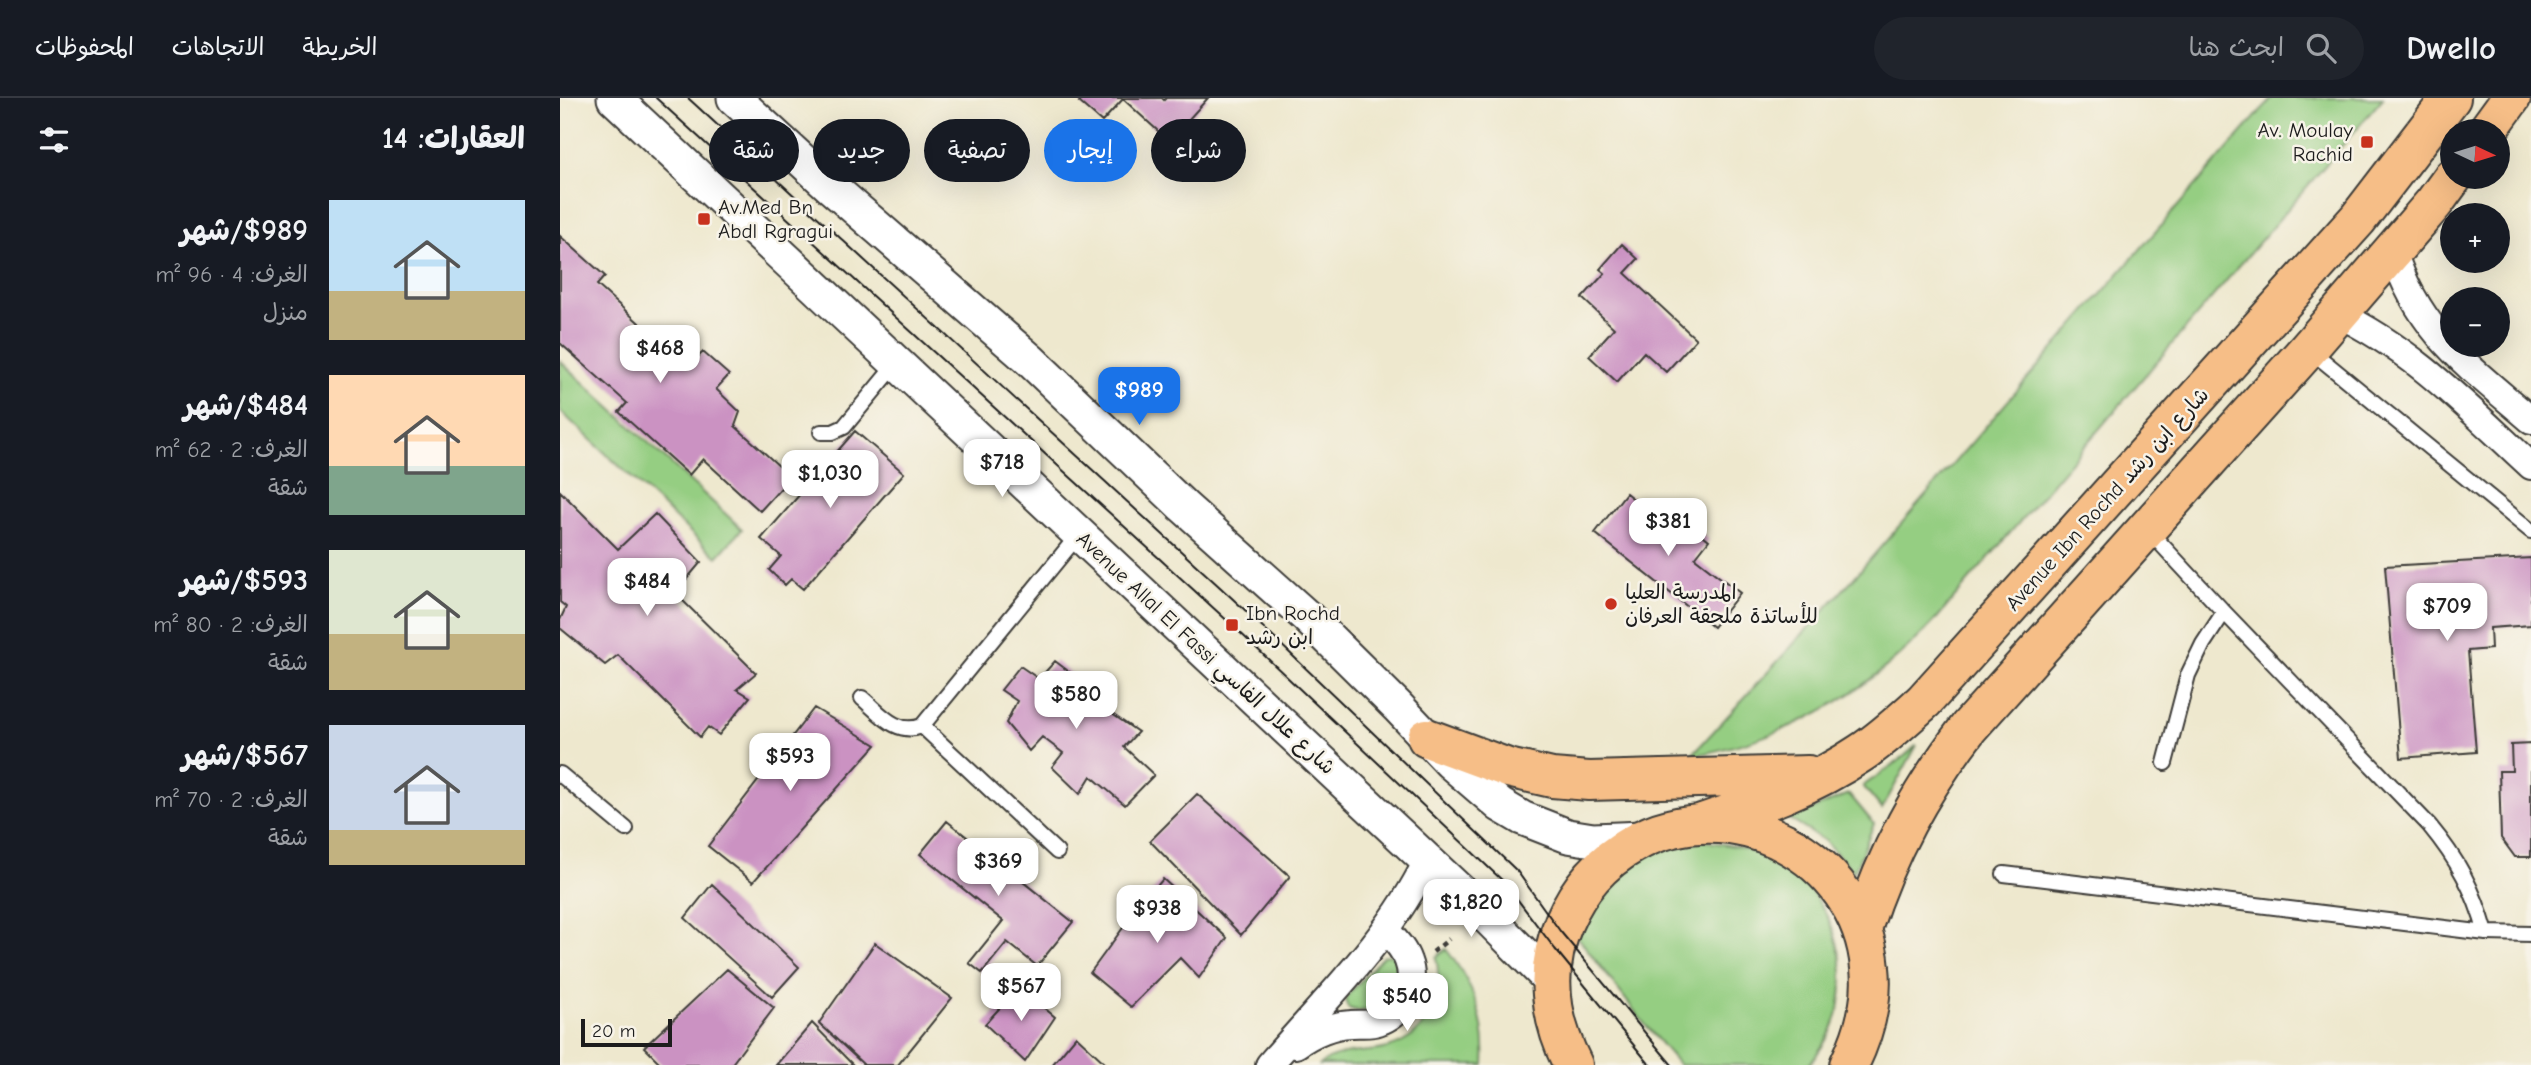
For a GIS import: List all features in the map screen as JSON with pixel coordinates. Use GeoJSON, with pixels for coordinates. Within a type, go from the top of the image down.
{"type":"FeatureCollection","features":[{"type":"Feature","properties":{"kind":"main road","name":"Avenue Ibn Rochd شارع ابن رشد"},"geometry":{"type":"LineString","coordinates":[[1702,823],[1765,803],[1825,775],[1862,753],[1899,724],[1949,676],[2358,219],[2451,98]]}},
{"type":"Feature","properties":{"kind":"main road"},"geometry":{"type":"LineString","coordinates":[[2496,119],[2511,98]]}},
{"type":"Feature","properties":{"kind":"main road"},"geometry":{"type":"LineString","coordinates":[[1862,929],[1886,861],[1903,826],[1944,759],[1969,727],[2308,349],[2443,189]]}},
{"type":"Feature","properties":{"kind":"main road"},"geometry":{"type":"LineString","coordinates":[[1427,738],[1518,771],[1560,779],[1589,781],[1825,775]]}},
{"type":"Feature","properties":{"kind":"main road"},"geometry":{"type":"LineString","coordinates":[[1562,1058],[1551,981],[1555,949],[1570,908],[1601,866],[1644,838],[1672,828],[1702,823],[1753,828],[1777,837],[1820,865],[1837,884],[1862,929],[1867,948],[1871,987],[1858,1058]]}},
{"type":"Feature","properties":{"kind":"street","name":"Avenue Allal El Fassi شارع علال الفاسي"},"geometry":{"type":"LineString","coordinates":[[614,98],[1526,954],[1551,981]]}},
{"type":"Feature","properties":{"kind":"street"},"geometry":{"type":"LineString","coordinates":[[734,98],[831,187],[1030,360],[1183,506],[1307,617],[1398,706],[1466,778],[1500,805],[1522,818],[1568,836],[1593,840],[1644,838]]}},
{"type":"Feature","properties":{"kind":"street"},"geometry":{"type":"LineString","coordinates":[[2393,251],[2407,289],[2430,326],[2453,351],[2531,420]]}},
{"type":"Feature","properties":{"kind":"street"},"geometry":{"type":"LineString","coordinates":[[2338,314],[2403,351],[2531,466]]}},
{"type":"Feature","properties":{"kind":"street"},"geometry":{"type":"LineString","coordinates":[[1270,1065],[1386,930],[1416,885],[1427,861]]}},
{"type":"Feature","properties":{"kind":"street"},"geometry":{"type":"LineString","coordinates":[[1270,1065],[1298,1043],[1324,1029],[1337,1025],[1377,1023],[1399,1009],[1406,998],[1411,973],[1402,949],[1386,930]]}},
{"type":"Feature","properties":{"kind":"lane"},"geometry":{"type":"LineString","coordinates":[[2308,349],[2531,531]]}},
{"type":"Feature","properties":{"kind":"lane"},"geometry":{"type":"LineString","coordinates":[[821,432],[833,432],[844,427],[896,364]]}},
{"type":"Feature","properties":{"kind":"lane"},"geometry":{"type":"LineString","coordinates":[[2148,529],[2224,612],[2420,815],[2449,849],[2469,884],[2486,933]]}},
{"type":"Feature","properties":{"kind":"lane"},"geometry":{"type":"LineString","coordinates":[[862,698],[896,727],[904,730],[922,726],[1079,534]]}},
{"type":"Feature","properties":{"kind":"lane"},"geometry":{"type":"LineString","coordinates":[[2165,764],[2188,675],[2203,644],[2224,612]]}},
{"type":"Feature","properties":{"kind":"lane"},"geometry":{"type":"LineString","coordinates":[[922,726],[1057,852]]}},
{"type":"Feature","properties":{"kind":"lane"},"geometry":{"type":"LineString","coordinates":[[560,774],[626,829]]}},
{"type":"Feature","properties":{"kind":"lane"},"geometry":{"type":"LineString","coordinates":[[2004,874],[2486,933],[2531,934]]}},
{"type":"Feature","properties":{"kind":"green space"},"geometry":{"type":"Polygon","coordinates":[[[2272,98],[2383,98],[1932,624],[1906,650],[1851,693],[1793,725],[1761,738],[1691,756],[1852,580],[2272,98]]]}},
{"type":"Feature","properties":{"kind":"green space"},"geometry":{"type":"Polygon","coordinates":[[[560,361],[742,529],[717,557],[560,411],[560,361]]]}},
{"type":"Feature","properties":{"kind":"green space"},"geometry":{"type":"Polygon","coordinates":[[[1917,745],[1882,809],[1863,786],[1917,745]]]}},
{"type":"Feature","properties":{"kind":"green space"},"geometry":{"type":"Polygon","coordinates":[[[1849,794],[1874,824],[1854,872],[1825,841],[1789,819],[1849,794]]]}},
{"type":"Feature","properties":{"kind":"green space"},"geometry":{"type":"Polygon","coordinates":[[[1704,841],[1763,854],[1792,871],[1823,909],[1834,932],[1840,956],[1840,1005],[1832,1029],[1809,1065],[1679,1065],[1577,936],[1599,897],[1630,865],[1661,849],[1704,841]]]}},
{"type":"Feature","properties":{"kind":"green space"},"geometry":{"type":"Polygon","coordinates":[[[1446,949],[1464,975],[1476,1003],[1483,1033],[1484,1065],[1320,1065],[1343,1054],[1388,1048],[1414,1034],[1430,1013],[1435,1000],[1438,986],[1436,957],[1446,949]]]}},
{"type":"Feature","properties":{"kind":"green space"},"geometry":{"type":"Polygon","coordinates":[[[1383,956],[1394,956],[1400,964],[1398,982],[1393,994],[1376,1007],[1362,1010],[1348,1008],[1345,1000],[1347,996],[1383,956]]]}},
{"type":"Feature","properties":{"kind":"building"},"geometry":{"type":"Polygon","coordinates":[[[1083,98],[1208,98],[1189,119],[1151,119],[1151,125],[1123,99],[1105,119],[1099,119],[1079,102],[1083,98]]]}},
{"type":"Feature","properties":{"kind":"building"},"geometry":{"type":"Polygon","coordinates":[[[560,236],[605,276],[597,285],[688,367],[703,352],[729,375],[716,389],[740,412],[735,426],[791,477],[760,511],[703,459],[689,475],[619,412],[627,403],[560,343],[560,236]]]}},
{"type":"Feature","properties":{"kind":"building"},"geometry":{"type":"Polygon","coordinates":[[[1622,244],[1638,259],[1625,273],[1696,339],[1666,372],[1644,352],[1617,382],[1589,356],[1614,328],[1582,298],[1605,273],[1600,269],[1622,244]]]}},
{"type":"Feature","properties":{"kind":"building"},"geometry":{"type":"Polygon","coordinates":[[[855,431],[904,473],[803,589],[791,579],[785,585],[769,570],[781,556],[761,539],[855,431]]]}},
{"type":"Feature","properties":{"kind":"building"},"geometry":{"type":"Polygon","coordinates":[[[560,491],[618,549],[655,514],[701,562],[675,593],[756,673],[737,689],[750,697],[719,735],[708,727],[700,737],[618,655],[605,665],[560,628],[560,620],[566,607],[560,602],[560,491]]]}},
{"type":"Feature","properties":{"kind":"building"},"geometry":{"type":"Polygon","coordinates":[[[1626,493],[1675,533],[1684,520],[1709,540],[1695,558],[1740,593],[1713,627],[1595,533],[1626,493]]]}},
{"type":"Feature","properties":{"kind":"building"},"geometry":{"type":"Polygon","coordinates":[[[2531,558],[2531,625],[2490,628],[2491,649],[2468,651],[2476,752],[2401,758],[2385,566],[2531,558]]]}},
{"type":"Feature","properties":{"kind":"building"},"geometry":{"type":"Polygon","coordinates":[[[1055,661],[1108,696],[1102,707],[1138,732],[1124,747],[1154,775],[1125,805],[1091,776],[1080,794],[1052,767],[1063,753],[1042,737],[1029,751],[1006,723],[1017,701],[1001,690],[1020,666],[1039,679],[1055,661]]]}},
{"type":"Feature","properties":{"kind":"building"},"geometry":{"type":"Polygon","coordinates":[[[814,708],[876,745],[753,882],[708,846],[814,708]]]}},
{"type":"Feature","properties":{"kind":"building"},"geometry":{"type":"Polygon","coordinates":[[[2531,744],[2531,857],[2515,857],[2501,838],[2499,771],[2512,771],[2511,745],[2531,744]]]}},
{"type":"Feature","properties":{"kind":"building"},"geometry":{"type":"Polygon","coordinates":[[[1197,794],[1290,876],[1241,935],[1150,841],[1197,794]]]}},
{"type":"Feature","properties":{"kind":"building"},"geometry":{"type":"Polygon","coordinates":[[[947,821],[1073,922],[1037,966],[1007,942],[982,973],[969,963],[1003,921],[920,854],[947,821]]]}},
{"type":"Feature","properties":{"kind":"building"},"geometry":{"type":"Polygon","coordinates":[[[1163,879],[1227,938],[1199,978],[1180,958],[1131,1007],[1090,973],[1136,910],[1163,879]]]}},
{"type":"Feature","properties":{"kind":"building"},"geometry":{"type":"Polygon","coordinates":[[[712,884],[799,967],[772,997],[685,918],[712,884]]]}},
{"type":"Feature","properties":{"kind":"building"},"geometry":{"type":"Polygon","coordinates":[[[875,943],[952,998],[898,1065],[864,1065],[819,1023],[875,943]]]}},
{"type":"Feature","properties":{"kind":"building"},"geometry":{"type":"Polygon","coordinates":[[[727,969],[774,1008],[731,1065],[662,1065],[644,1047],[727,969]]]}},
{"type":"Feature","properties":{"kind":"building"},"geometry":{"type":"Polygon","coordinates":[[[1019,987],[1055,1017],[1025,1062],[985,1024],[1019,987]]]}},
{"type":"Feature","properties":{"kind":"building"},"geometry":{"type":"Polygon","coordinates":[[[812,1023],[853,1065],[776,1065],[812,1023]]]}},
{"type":"Feature","properties":{"kind":"building"},"geometry":{"type":"Polygon","coordinates":[[[1076,1036],[1107,1065],[1052,1065],[1076,1036]]]}},
{"type":"Feature","properties":{"kind":"tram line"},"geometry":{"type":"LineString","coordinates":[[656,98],[1232,625],[1505,883],[1650,1065]]}},
{"type":"Feature","properties":{"kind":"tram line"},"geometry":{"type":"LineString","coordinates":[[688,98],[1246,611],[1517,871],[1560,931],[1672,1065]]}},
{"type":"Feature","properties":{"kind":"place","name":"Av. Moulay Rachid"},"geometry":{"type":"Point","coordinates":[2367,142]}},
{"type":"Feature","properties":{"kind":"place","name":"Av.Med Bn Abdl Rgragui"},"geometry":{"type":"Point","coordinates":[704,219]}},
{"type":"Feature","properties":{"kind":"place","name":"المدرسة العليا للأساتذة ملحقة العرفان"},"geometry":{"type":"Point","coordinates":[1611,604]}},
{"type":"Feature","properties":{"kind":"place","name":"Ibn Rochd ابن رشد"},"geometry":{"type":"Point","coordinates":[1232,625]}}]}
